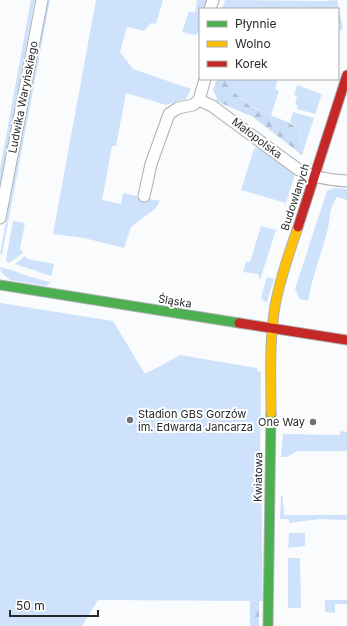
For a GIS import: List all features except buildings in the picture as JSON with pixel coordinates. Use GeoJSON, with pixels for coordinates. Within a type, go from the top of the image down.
{"type":"FeatureCollection","features":[{"type":"Feature","properties":{"kind":"street","name":"Ludwika Waryńskiego"},"geometry":{"type":"LineString","coordinates":[[0,218],[42,0]]}},
{"type":"Feature","properties":{"kind":"street","name":"Budowlanych"},"geometry":{"type":"LineString","coordinates":[[272,328],[280,281],[347,75]]}},
{"type":"Feature","properties":{"kind":"street"},"geometry":{"type":"LineString","coordinates":[[144,196],[151,164],[169,114],[178,108],[192,105],[199,100],[205,80]]}},
{"type":"Feature","properties":{"kind":"street","name":"Małopolska"},"geometry":{"type":"LineString","coordinates":[[199,100],[212,106],[299,170],[330,180],[347,181]]}},
{"type":"Feature","properties":{"kind":"street","name":"Śląska"},"geometry":{"type":"LineString","coordinates":[[0,285],[347,340]]}},
{"type":"Feature","properties":{"kind":"street","name":"Kwiatowa"},"geometry":{"type":"LineString","coordinates":[[268,626],[272,328]]}},
{"type":"Feature","properties":{"kind":"shaded area"},"geometry":{"type":"Polygon","coordinates":[[[31,0],[35,0],[0,186],[0,169],[31,0]]]}},
{"type":"Feature","properties":{"kind":"shaded area"},"geometry":{"type":"Polygon","coordinates":[[[47,0],[50,0],[2,255],[0,254],[47,0]]]}},
{"type":"Feature","properties":{"kind":"shaded area"},"geometry":{"type":"Polygon","coordinates":[[[96,0],[163,0],[156,24],[151,23],[144,31],[127,27],[120,52],[133,69],[191,89],[186,99],[166,105],[126,93],[116,146],[112,146],[102,200],[121,204],[123,193],[160,201],[156,208],[131,227],[124,248],[84,238],[53,234],[96,0]]]}},
{"type":"Feature","properties":{"kind":"shaded area"},"geometry":{"type":"Polygon","coordinates":[[[197,0],[213,0],[210,8],[199,8],[199,33],[194,35],[182,32],[189,11],[195,13],[197,0]]]}},
{"type":"Feature","properties":{"kind":"shaded area"},"geometry":{"type":"Polygon","coordinates":[[[225,0],[337,0],[339,8],[222,8],[225,0]]]}},
{"type":"Feature","properties":{"kind":"shaded area"},"geometry":{"type":"Polygon","coordinates":[[[339,9],[343,28],[341,31],[339,30],[339,9]]]}},
{"type":"Feature","properties":{"kind":"shaded area"},"geometry":{"type":"Polygon","coordinates":[[[225,80],[278,80],[275,89],[279,91],[271,116],[244,101],[225,80]]]}},
{"type":"Feature","properties":{"kind":"shaded area"},"geometry":{"type":"Polygon","coordinates":[[[297,85],[322,94],[315,114],[297,109],[298,106],[295,105],[297,96],[294,95],[297,85]]]}},
{"type":"Feature","properties":{"kind":"shaded area"},"geometry":{"type":"Polygon","coordinates":[[[293,112],[314,118],[302,155],[298,129],[290,122],[293,112]]]}},
{"type":"Feature","properties":{"kind":"shaded area"},"geometry":{"type":"Polygon","coordinates":[[[256,147],[262,149],[295,174],[286,203],[241,190],[254,149],[256,147]]]}},
{"type":"Feature","properties":{"kind":"shaded area"},"geometry":{"type":"Polygon","coordinates":[[[334,188],[347,189],[347,200],[337,197],[334,201],[325,241],[308,301],[300,299],[295,289],[327,191],[334,188]]]}},
{"type":"Feature","properties":{"kind":"shaded area"},"geometry":{"type":"Polygon","coordinates":[[[13,221],[25,223],[20,249],[23,253],[9,263],[6,260],[13,221]]]}},
{"type":"Feature","properties":{"kind":"shaded area"},"geometry":{"type":"Polygon","coordinates":[[[261,226],[276,230],[260,280],[258,274],[243,272],[246,262],[250,262],[261,226]]]}},
{"type":"Feature","properties":{"kind":"shaded area"},"geometry":{"type":"Polygon","coordinates":[[[25,256],[28,259],[54,264],[52,275],[51,276],[15,264],[25,256]]]}},
{"type":"Feature","properties":{"kind":"shaded area"},"geometry":{"type":"Polygon","coordinates":[[[0,267],[51,282],[46,286],[10,280],[1,272],[0,267]]]}},
{"type":"Feature","properties":{"kind":"shaded area"},"geometry":{"type":"Polygon","coordinates":[[[267,277],[274,279],[267,302],[261,297],[267,277]]]}},
{"type":"Feature","properties":{"kind":"shaded area","name":"Stadion GBS Gorzów im. Edwarda Jancarza"},"geometry":{"type":"Polygon","coordinates":[[[0,303],[113,321],[145,374],[180,355],[257,368],[257,371],[261,372],[260,466],[263,601],[98,600],[82,626],[0,626],[0,303]]]}},
{"type":"Feature","properties":{"kind":"shaded area"},"geometry":{"type":"Polygon","coordinates":[[[341,431],[347,432],[347,451],[298,451],[287,457],[281,457],[283,434],[340,435],[341,431]]]}},
{"type":"Feature","properties":{"kind":"shaded area"},"geometry":{"type":"Polygon","coordinates":[[[281,496],[283,496],[284,515],[347,515],[347,520],[319,519],[289,523],[289,519],[280,519],[281,496]]]}},
{"type":"Feature","properties":{"kind":"shaded area"},"geometry":{"type":"Polygon","coordinates":[[[289,533],[305,533],[305,546],[288,548],[289,533]]]}},
{"type":"Feature","properties":{"kind":"shaded area"},"geometry":{"type":"Polygon","coordinates":[[[288,558],[300,558],[301,608],[288,608],[288,558]]]}},
{"type":"Feature","properties":{"kind":"shaded area"},"geometry":{"type":"Polygon","coordinates":[[[325,600],[347,600],[347,604],[335,604],[335,613],[325,612],[325,600]]]}},
{"type":"Feature","properties":{"kind":"green space"},"geometry":{"type":"Polygon","coordinates":[[[217,80],[225,80],[239,97],[250,105],[295,126],[298,129],[302,155],[253,117],[216,101],[217,97],[213,90],[217,80]]]}},
{"type":"Feature","properties":{"kind":"green space"},"geometry":{"type":"Polygon","coordinates":[[[250,601],[259,601],[259,626],[250,626],[250,601]]]}},
{"type":"Feature","properties":{"kind":"traffic: fast"},"geometry":{"type":"LineString","coordinates":[[0,285],[239,323]]}},
{"type":"Feature","properties":{"kind":"traffic: fast"},"geometry":{"type":"LineString","coordinates":[[268,626],[271,413]]}},
{"type":"Feature","properties":{"kind":"traffic: slow"},"geometry":{"type":"LineString","coordinates":[[271,413],[271,346],[273,319],[282,276],[298,227]]}},
{"type":"Feature","properties":{"kind":"traffic: jam"},"geometry":{"type":"LineString","coordinates":[[298,227],[347,75]]}},
{"type":"Feature","properties":{"kind":"traffic: jam"},"geometry":{"type":"LineString","coordinates":[[239,323],[347,340]]}},
{"type":"Feature","properties":{"kind":"place","name":"Stadion GBS Gorzów im. Edwarda Jancarza"},"geometry":{"type":"Point","coordinates":[130,420]}},
{"type":"Feature","properties":{"kind":"place","name":"One Way"},"geometry":{"type":"Point","coordinates":[313,422]}}]}
